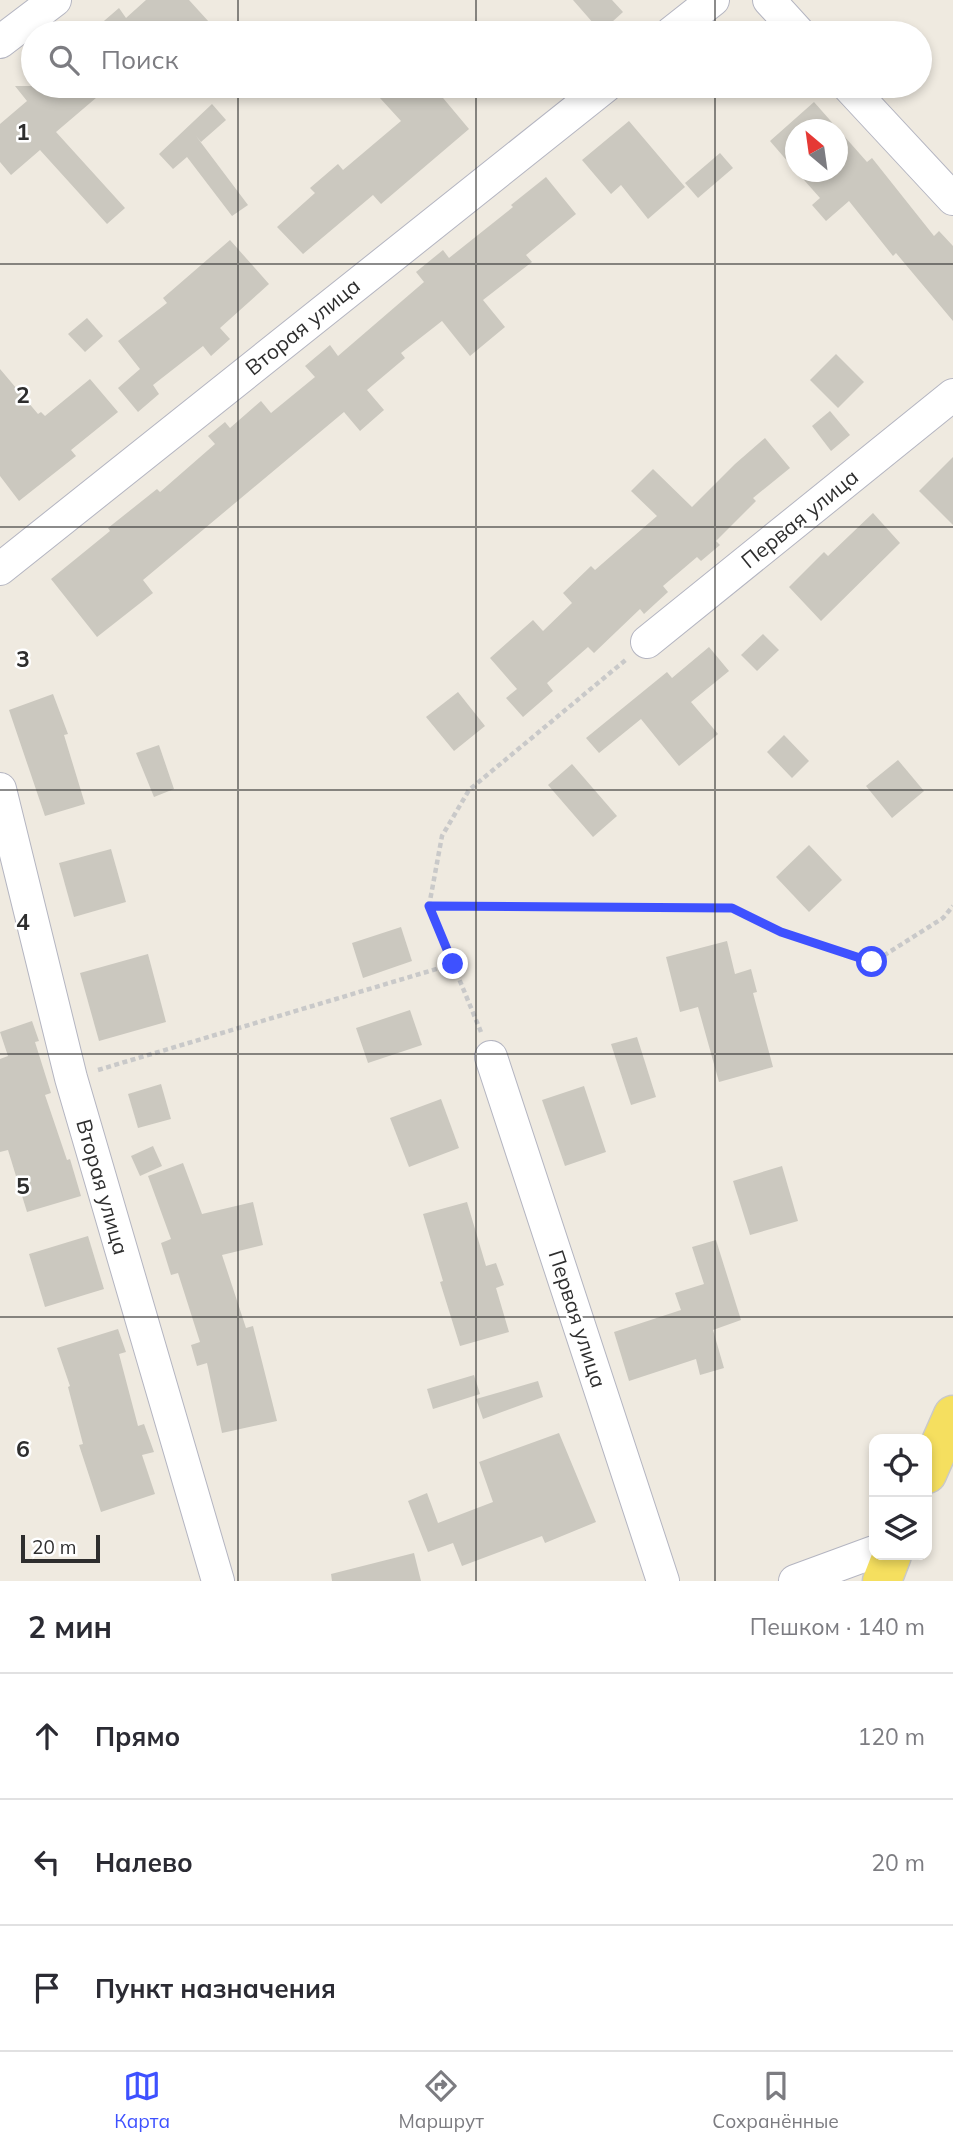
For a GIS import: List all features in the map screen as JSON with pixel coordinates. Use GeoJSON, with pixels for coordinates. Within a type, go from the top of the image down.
{"type":"FeatureCollection","features":[{"type":"Feature","properties":{"kind":"main road"},"geometry":{"type":"LineString","coordinates":[[932,1463],[953,1415]]}},
{"type":"Feature","properties":{"kind":"main road"},"geometry":{"type":"LineString","coordinates":[[881,1581],[890,1560]]}},
{"type":"Feature","properties":{"kind":"street"},"geometry":{"type":"LineString","coordinates":[[28,21],[55,0]]}},
{"type":"Feature","properties":{"kind":"street"},"geometry":{"type":"LineString","coordinates":[[686,21],[713,0]]}},
{"type":"Feature","properties":{"kind":"street"},"geometry":{"type":"LineString","coordinates":[[769,0],[788,21]]}},
{"type":"Feature","properties":{"kind":"street"},"geometry":{"type":"LineString","coordinates":[[0,42],[21,26]]}},
{"type":"Feature","properties":{"kind":"street","name":"Вторая улица"},"geometry":{"type":"LineString","coordinates":[[0,569],[591,98]]}},
{"type":"Feature","properties":{"kind":"street"},"geometry":{"type":"LineString","coordinates":[[859,98],[953,199]]}},
{"type":"Feature","properties":{"kind":"street","name":"Первая улица"},"geometry":{"type":"LineString","coordinates":[[647,642],[953,396]]}},
{"type":"Feature","properties":{"kind":"street","name":"Вторая улица"},"geometry":{"type":"LineString","coordinates":[[0,789],[71,1078],[218,1581]]}},
{"type":"Feature","properties":{"kind":"street","name":"Первая улица"},"geometry":{"type":"LineString","coordinates":[[491,1057],[663,1581]]}},
{"type":"Feature","properties":{"kind":"street"},"geometry":{"type":"LineString","coordinates":[[795,1581],[869,1554]]}},
{"type":"Feature","properties":{"kind":"path"},"geometry":{"type":"LineString","coordinates":[[491,1057],[429,906],[442,836],[469,790],[647,642]]}},
{"type":"Feature","properties":{"kind":"path"},"geometry":{"type":"LineString","coordinates":[[429,906],[732,908],[781,932],[872,962],[943,918],[953,906]]}},
{"type":"Feature","properties":{"kind":"path"},"geometry":{"type":"LineString","coordinates":[[71,1078],[453,964]]}},
{"type":"Feature","properties":{"kind":"building"},"geometry":{"type":"Polygon","coordinates":[[[146,0],[189,0],[208,21],[104,21],[119,8],[126,18],[146,0]]]}},
{"type":"Feature","properties":{"kind":"building"},"geometry":{"type":"Polygon","coordinates":[[[573,0],[612,0],[623,12],[613,21],[591,21],[573,0]]]}},
{"type":"Feature","properties":{"kind":"building"},"geometry":{"type":"Polygon","coordinates":[[[25,98],[96,98],[56,132],[125,208],[107,224],[40,150],[11,175],[0,162],[0,124],[27,101],[25,98]]]}},
{"type":"Feature","properties":{"kind":"building"},"geometry":{"type":"Polygon","coordinates":[[[380,98],[443,98],[469,129],[381,204],[373,195],[303,254],[277,227],[315,193],[310,188],[338,164],[343,170],[401,121],[380,98]]]}},
{"type":"Feature","properties":{"kind":"building"},"geometry":{"type":"Polygon","coordinates":[[[814,102],[829,119],[795,119],[814,102]]]}},
{"type":"Feature","properties":{"kind":"building"},"geometry":{"type":"Polygon","coordinates":[[[212,104],[226,120],[201,142],[196,136],[248,205],[232,216],[187,157],[173,169],[159,154],[212,104]]]}},
{"type":"Feature","properties":{"kind":"building"},"geometry":{"type":"Polygon","coordinates":[[[629,121],[685,187],[648,219],[621,185],[611,194],[582,160],[629,121]]]}},
{"type":"Feature","properties":{"kind":"building"},"geometry":{"type":"Polygon","coordinates":[[[785,128],[785,158],[770,141],[785,128]]]}},
{"type":"Feature","properties":{"kind":"building"},"geometry":{"type":"Polygon","coordinates":[[[848,140],[867,162],[872,158],[934,236],[939,231],[953,246],[953,321],[896,253],[893,256],[849,201],[826,221],[812,205],[820,198],[806,182],[848,182],[848,140]]]}},
{"type":"Feature","properties":{"kind":"building"},"geometry":{"type":"Polygon","coordinates":[[[720,153],[733,168],[698,198],[685,183],[720,153]]]}},
{"type":"Feature","properties":{"kind":"building"},"geometry":{"type":"Polygon","coordinates":[[[546,177],[576,214],[526,255],[532,262],[483,300],[505,327],[470,356],[442,321],[401,353],[405,358],[367,390],[384,410],[360,431],[344,412],[143,580],[153,593],[97,637],[51,579],[110,531],[108,528],[157,489],[160,492],[215,444],[208,436],[225,422],[230,428],[261,401],[271,413],[315,377],[305,366],[330,345],[338,356],[424,282],[416,272],[443,250],[449,258],[546,177]]]}},
{"type":"Feature","properties":{"kind":"building"},"geometry":{"type":"Polygon","coordinates":[[[230,240],[269,284],[220,328],[230,339],[211,356],[203,346],[153,385],[159,394],[138,412],[118,388],[140,369],[118,341],[167,303],[163,298],[230,240]]]}},
{"type":"Feature","properties":{"kind":"building"},"geometry":{"type":"Polygon","coordinates":[[[87,318],[103,336],[85,352],[68,334],[87,318]]]}},
{"type":"Feature","properties":{"kind":"building"},"geometry":{"type":"Polygon","coordinates":[[[836,354],[864,382],[838,408],[810,380],[836,354]]]}},
{"type":"Feature","properties":{"kind":"building"},"geometry":{"type":"Polygon","coordinates":[[[0,369],[38,414],[41,412],[45,416],[90,379],[118,412],[71,450],[76,456],[19,501],[0,476],[0,369]]]}},
{"type":"Feature","properties":{"kind":"building"},"geometry":{"type":"Polygon","coordinates":[[[830,411],[850,435],[831,451],[812,426],[830,411]]]}},
{"type":"Feature","properties":{"kind":"building"},"geometry":{"type":"Polygon","coordinates":[[[765,438],[790,468],[753,498],[756,501],[716,541],[720,545],[701,561],[697,557],[663,586],[668,592],[644,614],[640,609],[594,653],[588,647],[547,683],[553,691],[523,717],[506,698],[517,689],[490,658],[533,620],[543,631],[572,603],[563,593],[591,566],[595,570],[657,516],[631,491],[653,469],[692,507],[765,438]]]}},
{"type":"Feature","properties":{"kind":"building"},"geometry":{"type":"Polygon","coordinates":[[[953,457],[953,525],[919,491],[953,457]]]}},
{"type":"Feature","properties":{"kind":"building"},"geometry":{"type":"Polygon","coordinates":[[[873,513],[900,543],[821,621],[789,587],[824,552],[828,556],[873,513]]]}},
{"type":"Feature","properties":{"kind":"building"},"geometry":{"type":"Polygon","coordinates":[[[763,634],[779,650],[757,671],[741,655],[763,634]]]}},
{"type":"Feature","properties":{"kind":"building"},"geometry":{"type":"Polygon","coordinates":[[[709,647],[729,671],[691,702],[718,734],[679,766],[641,719],[599,753],[586,738],[667,672],[672,678],[709,647]]]}},
{"type":"Feature","properties":{"kind":"building"},"geometry":{"type":"Polygon","coordinates":[[[458,692],[485,726],[454,751],[426,717],[458,692]]]}},
{"type":"Feature","properties":{"kind":"building"},"geometry":{"type":"Polygon","coordinates":[[[53,694],[68,734],[64,735],[85,804],[45,816],[9,710],[53,694]]]}},
{"type":"Feature","properties":{"kind":"building"},"geometry":{"type":"Polygon","coordinates":[[[784,735],[809,761],[792,778],[767,752],[784,735]]]}},
{"type":"Feature","properties":{"kind":"building"},"geometry":{"type":"Polygon","coordinates":[[[159,745],[174,789],[154,797],[136,753],[159,745]]]}},
{"type":"Feature","properties":{"kind":"building"},"geometry":{"type":"Polygon","coordinates":[[[898,760],[924,791],[892,818],[866,786],[898,760]]]}},
{"type":"Feature","properties":{"kind":"building"},"geometry":{"type":"Polygon","coordinates":[[[572,764],[617,816],[593,837],[548,785],[572,764]]]}},
{"type":"Feature","properties":{"kind":"building"},"geometry":{"type":"Polygon","coordinates":[[[809,845],[842,880],[809,912],[776,877],[809,845]]]}},
{"type":"Feature","properties":{"kind":"building"},"geometry":{"type":"Polygon","coordinates":[[[111,849],[126,902],[74,917],[59,863],[111,849]]]}},
{"type":"Feature","properties":{"kind":"building"},"geometry":{"type":"Polygon","coordinates":[[[401,927],[412,961],[363,978],[352,943],[401,927]]]}},
{"type":"Feature","properties":{"kind":"building"},"geometry":{"type":"Polygon","coordinates":[[[727,941],[735,974],[751,969],[757,992],[753,993],[773,1067],[719,1082],[698,1007],[680,1012],[666,957],[727,941]]]}},
{"type":"Feature","properties":{"kind":"building"},"geometry":{"type":"Polygon","coordinates":[[[148,954],[166,1022],[99,1041],[80,973],[148,954]]]}},
{"type":"Feature","properties":{"kind":"building"},"geometry":{"type":"Polygon","coordinates":[[[410,1010],[422,1045],[368,1063],[356,1028],[410,1010]]]}},
{"type":"Feature","properties":{"kind":"building"},"geometry":{"type":"Polygon","coordinates":[[[32,1021],[39,1041],[35,1042],[51,1093],[45,1095],[81,1196],[27,1212],[8,1150],[0,1152],[0,1059],[8,1056],[0,1032],[32,1021]]]}},
{"type":"Feature","properties":{"kind":"building"},"geometry":{"type":"Polygon","coordinates":[[[637,1037],[656,1097],[631,1105],[611,1044],[637,1037]]]}},
{"type":"Feature","properties":{"kind":"building"},"geometry":{"type":"Polygon","coordinates":[[[161,1084],[171,1119],[138,1128],[128,1094],[161,1084]]]}},
{"type":"Feature","properties":{"kind":"building"},"geometry":{"type":"Polygon","coordinates":[[[584,1086],[606,1152],[565,1166],[542,1100],[584,1086]]]}},
{"type":"Feature","properties":{"kind":"building"},"geometry":{"type":"Polygon","coordinates":[[[441,1099],[459,1148],[409,1167],[390,1118],[441,1099]]]}},
{"type":"Feature","properties":{"kind":"building"},"geometry":{"type":"Polygon","coordinates":[[[153,1146],[162,1166],[140,1176],[131,1156],[153,1146]]]}},
{"type":"Feature","properties":{"kind":"building"},"geometry":{"type":"Polygon","coordinates":[[[183,1163],[202,1214],[253,1202],[263,1245],[222,1255],[246,1328],[253,1326],[277,1421],[222,1433],[207,1363],[197,1366],[191,1345],[200,1342],[178,1273],[171,1275],[161,1243],[171,1239],[148,1176],[183,1163]]]}},
{"type":"Feature","properties":{"kind":"building"},"geometry":{"type":"Polygon","coordinates":[[[782,1166],[798,1221],[750,1235],[733,1181],[782,1166]]]}},
{"type":"Feature","properties":{"kind":"building"},"geometry":{"type":"Polygon","coordinates":[[[467,1202],[486,1266],[496,1263],[504,1285],[496,1288],[509,1332],[460,1346],[423,1214],[467,1202]]]}},
{"type":"Feature","properties":{"kind":"building"},"geometry":{"type":"Polygon","coordinates":[[[88,1236],[104,1289],[45,1307],[29,1254],[88,1236]]]}},
{"type":"Feature","properties":{"kind":"building"},"geometry":{"type":"Polygon","coordinates":[[[716,1240],[741,1320],[713,1330],[724,1368],[700,1375],[696,1359],[629,1381],[614,1332],[681,1310],[675,1293],[704,1284],[692,1247],[716,1240]]]}},
{"type":"Feature","properties":{"kind":"building"},"geometry":{"type":"Polygon","coordinates":[[[118,1329],[126,1352],[119,1354],[138,1426],[144,1424],[154,1452],[142,1455],[155,1494],[101,1512],[79,1445],[83,1444],[68,1387],[70,1386],[57,1348],[118,1329]]]}},
{"type":"Feature","properties":{"kind":"building"},"geometry":{"type":"Polygon","coordinates":[[[474,1375],[480,1394],[433,1409],[427,1389],[474,1375]]]}},
{"type":"Feature","properties":{"kind":"building"},"geometry":{"type":"Polygon","coordinates":[[[538,1381],[543,1397],[483,1419],[476,1399],[538,1381]]]}},
{"type":"Feature","properties":{"kind":"building"},"geometry":{"type":"Polygon","coordinates":[[[559,1433],[596,1522],[545,1543],[542,1536],[462,1566],[453,1543],[428,1552],[408,1501],[427,1493],[438,1523],[493,1502],[479,1462],[559,1433]]]}},
{"type":"Feature","properties":{"kind":"building"},"geometry":{"type":"Polygon","coordinates":[[[414,1553],[421,1581],[332,1581],[331,1574],[414,1553]]]}},
{"type":"Feature","properties":{"kind":"route"},"geometry":{"type":"LineString","coordinates":[[453,964],[429,906],[732,908],[781,932],[872,962]]}}]}
